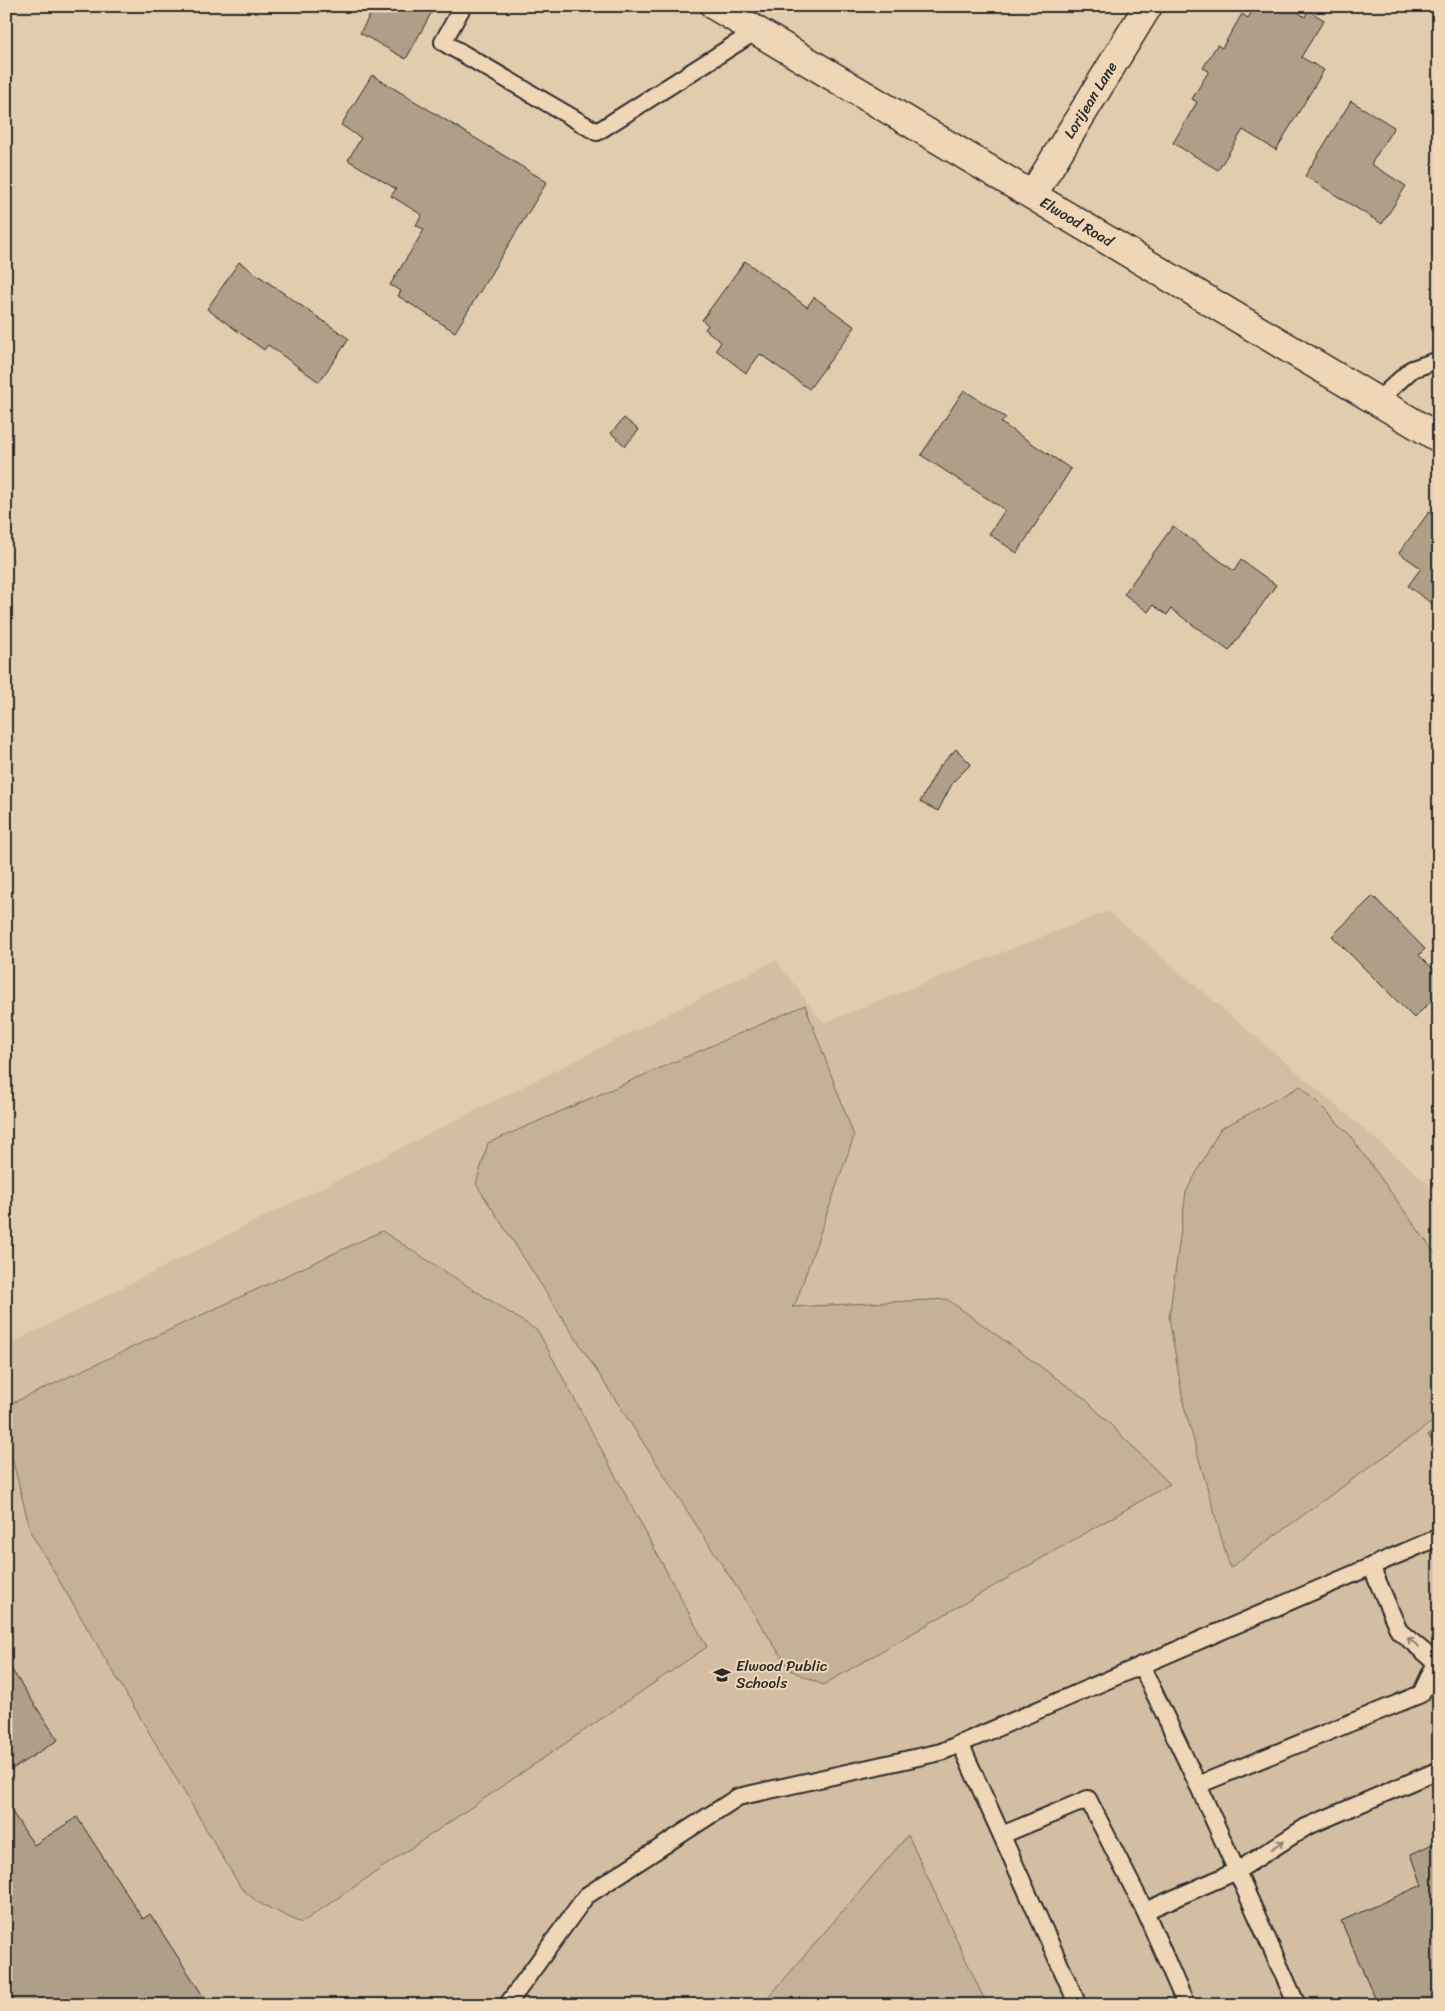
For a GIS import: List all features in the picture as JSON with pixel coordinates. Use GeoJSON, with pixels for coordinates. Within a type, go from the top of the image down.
{"type":"FeatureCollection","features":[{"type":"Feature","properties":{"kind":"main road","name":"Elwood Road"},"geometry":{"type":"LineString","coordinates":[[715,6],[1439,438]]}},
{"type":"Feature","properties":{"kind":"main road","name":"Lorijean Lane"},"geometry":{"type":"LineString","coordinates":[[1032,194],[1148,6]]}},
{"type":"Feature","properties":{"kind":"lane"},"geometry":{"type":"LineString","coordinates":[[463,6],[443,42],[596,132],[756,31]]}},
{"type":"Feature","properties":{"kind":"lane"},"geometry":{"type":"LineString","coordinates":[[1378,401],[1412,369],[1439,360]]}},
{"type":"Feature","properties":{"kind":"lane"},"geometry":{"type":"LineString","coordinates":[[508,2005],[586,1896],[738,1798],[941,1752],[1439,1537]]}},
{"type":"Feature","properties":{"kind":"lane"},"geometry":{"type":"LineString","coordinates":[[1198,1785],[1420,1694],[1438,1663],[1399,1630],[1371,1566]]}},
{"type":"Feature","properties":{"kind":"lane"},"geometry":{"type":"LineString","coordinates":[[1141,1665],[1198,1785],[1296,2005]]}},
{"type":"Feature","properties":{"kind":"lane"},"geometry":{"type":"LineString","coordinates":[[960,1743],[1078,2005]]}},
{"type":"Feature","properties":{"kind":"lane"},"geometry":{"type":"LineString","coordinates":[[1145,1911],[1237,1871],[1306,1827],[1439,1770]]}},
{"type":"Feature","properties":{"kind":"lane"},"geometry":{"type":"LineString","coordinates":[[1002,1835],[1088,1799],[1145,1911],[1186,2005]]}},
{"type":"Feature","properties":{"kind":"shaded area","name":"Elwood Public Schools"},"geometry":{"type":"Polygon","coordinates":[[[1108,911],[1439,1193],[1439,2005],[6,2005],[6,1346],[776,960],[823,1023],[1108,911]]]}},
{"type":"Feature","properties":{"kind":"shaded area"},"geometry":{"type":"Polygon","coordinates":[[[805,1005],[854,1136],[796,1302],[792,1307],[947,1299],[1084,1398],[1170,1484],[823,1685],[790,1670],[476,1184],[488,1143],[805,1005]]]}},
{"type":"Feature","properties":{"kind":"shaded area"},"geometry":{"type":"Polygon","coordinates":[[[1301,1086],[1349,1134],[1439,1259],[1439,1417],[1230,1568],[1184,1406],[1169,1318],[1186,1192],[1220,1129],[1301,1086]]]}},
{"type":"Feature","properties":{"kind":"shaded area"},"geometry":{"type":"Polygon","coordinates":[[[382,1231],[538,1331],[707,1647],[301,1923],[257,1902],[241,1888],[31,1533],[6,1434],[6,1406],[382,1231]]]}},
{"type":"Feature","properties":{"kind":"shaded area"},"geometry":{"type":"Polygon","coordinates":[[[908,1835],[987,2005],[762,2005],[908,1835]]]}},
{"type":"Feature","properties":{"kind":"building"},"geometry":{"type":"Polygon","coordinates":[[[375,6],[435,6],[406,59],[360,33],[375,6]]]}},
{"type":"Feature","properties":{"kind":"building"},"geometry":{"type":"Polygon","coordinates":[[[1255,6],[1288,6],[1305,17],[1308,10],[1324,20],[1301,57],[1324,70],[1276,150],[1243,130],[1218,170],[1173,143],[1197,102],[1192,99],[1209,71],[1203,68],[1217,45],[1222,48],[1242,14],[1248,18],[1255,6]]]}},
{"type":"Feature","properties":{"kind":"building"},"geometry":{"type":"Polygon","coordinates":[[[372,75],[547,182],[455,332],[398,296],[401,291],[390,285],[424,230],[416,225],[422,215],[391,196],[396,189],[348,160],[361,138],[341,125],[372,75]]]}},
{"type":"Feature","properties":{"kind":"building"},"geometry":{"type":"Polygon","coordinates":[[[1351,101],[1394,127],[1371,164],[1406,186],[1382,224],[1305,176],[1351,101]]]}},
{"type":"Feature","properties":{"kind":"building"},"geometry":{"type":"Polygon","coordinates":[[[745,261],[807,307],[814,297],[855,327],[809,389],[760,354],[746,373],[716,350],[721,342],[705,329],[708,325],[702,320],[745,261]]]}},
{"type":"Feature","properties":{"kind":"building"},"geometry":{"type":"Polygon","coordinates":[[[239,262],[349,339],[319,382],[268,345],[264,350],[207,309],[239,262]]]}},
{"type":"Feature","properties":{"kind":"building"},"geometry":{"type":"Polygon","coordinates":[[[964,390],[1006,418],[1001,423],[1071,469],[1017,553],[989,534],[1005,510],[921,455],[964,390]]]}},
{"type":"Feature","properties":{"kind":"building"},"geometry":{"type":"Polygon","coordinates":[[[624,418],[639,430],[625,446],[611,433],[624,418]]]}},
{"type":"Feature","properties":{"kind":"building"},"geometry":{"type":"Polygon","coordinates":[[[1429,512],[1439,519],[1439,609],[1408,586],[1421,568],[1399,553],[1429,512]]]}},
{"type":"Feature","properties":{"kind":"building"},"geometry":{"type":"Polygon","coordinates":[[[1173,526],[1234,571],[1241,560],[1276,585],[1229,651],[1171,609],[1167,615],[1153,605],[1148,612],[1124,594],[1173,526]]]}},
{"type":"Feature","properties":{"kind":"building"},"geometry":{"type":"Polygon","coordinates":[[[956,749],[971,764],[953,782],[938,811],[920,802],[939,767],[956,749]]]}},
{"type":"Feature","properties":{"kind":"building"},"geometry":{"type":"Polygon","coordinates":[[[1373,896],[1425,949],[1419,955],[1439,975],[1439,993],[1414,1018],[1332,936],[1373,896]]]}},
{"type":"Feature","properties":{"kind":"building"},"geometry":{"type":"Polygon","coordinates":[[[1439,1428],[1439,1449],[1428,1435],[1439,1428]]]}},
{"type":"Feature","properties":{"kind":"building"},"geometry":{"type":"Polygon","coordinates":[[[6,1661],[58,1740],[6,1773],[6,1661]]]}},
{"type":"Feature","properties":{"kind":"building"},"geometry":{"type":"Polygon","coordinates":[[[6,1803],[34,1845],[77,1817],[143,1919],[150,1914],[209,2005],[6,2005],[6,1803]]]}},
{"type":"Feature","properties":{"kind":"building"},"geometry":{"type":"Polygon","coordinates":[[[1439,1841],[1439,2005],[1378,2005],[1341,1921],[1422,1885],[1411,1854],[1439,1841]]]}},
{"type":"Feature","properties":{"kind":"place","name":"Elwood Public Schools"},"geometry":{"type":"Point","coordinates":[722,1675]}}]}
